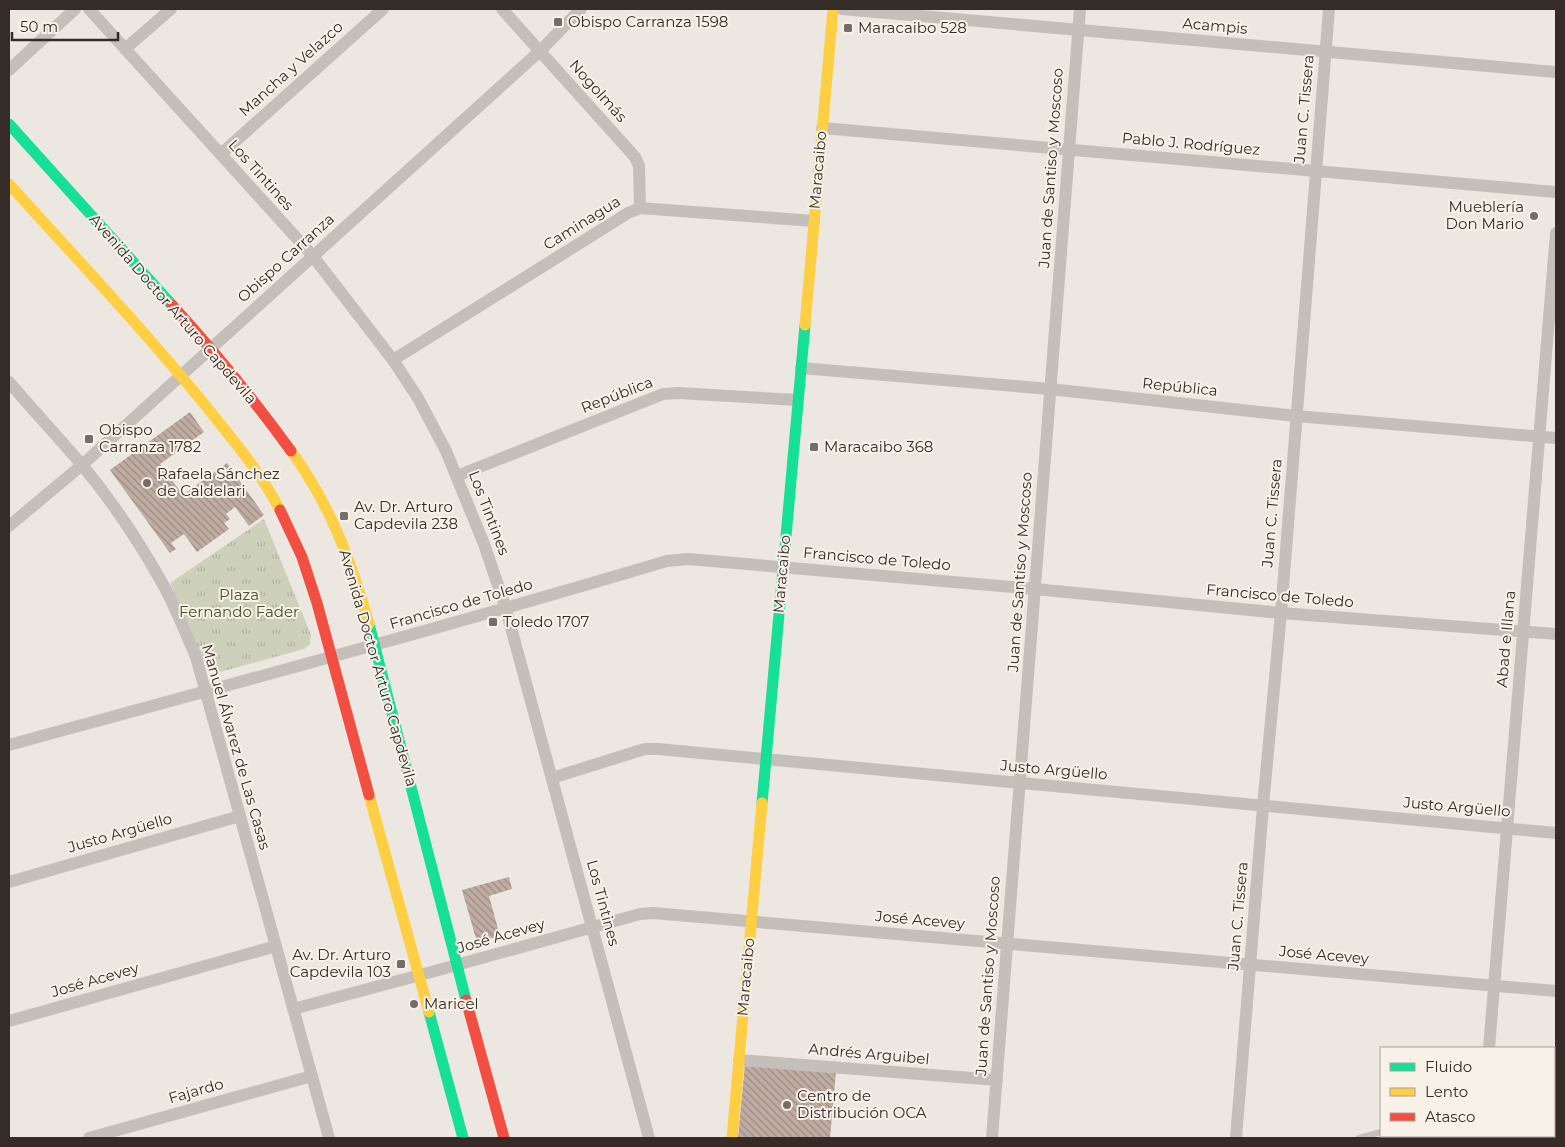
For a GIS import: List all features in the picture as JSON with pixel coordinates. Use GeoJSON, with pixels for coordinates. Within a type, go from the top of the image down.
{"type":"FeatureCollection","features":[{"type":"Feature","properties":{"kind":"main road","name":"Maracaibo"},"geometry":{"type":"LineString","coordinates":[[732,1138],[832,9]]}},
{"type":"Feature","properties":{"kind":"main road","name":"Avenida Doctor Arturo Capdevila"},"geometry":{"type":"LineString","coordinates":[[9,124],[211,348],[254,400],[301,464],[328,510],[357,582],[375,645],[457,965],[504,1138]]}},
{"type":"Feature","properties":{"kind":"main road"},"geometry":{"type":"LineString","coordinates":[[9,184],[180,374],[250,461],[275,500],[302,557],[333,658],[462,1138]]}},
{"type":"Feature","properties":{"kind":"street"},"geometry":{"type":"LineString","coordinates":[[9,70],[76,9]]}},
{"type":"Feature","properties":{"kind":"street","name":"Los Tintines"},"geometry":{"type":"LineString","coordinates":[[89,9],[312,255],[393,360],[418,398],[446,451],[484,544],[506,609],[650,1138]]}},
{"type":"Feature","properties":{"kind":"street"},"geometry":{"type":"LineString","coordinates":[[125,49],[171,9]]}},
{"type":"Feature","properties":{"kind":"street","name":"Mancha y Velazco"},"geometry":{"type":"LineString","coordinates":[[221,154],[383,9]]}},
{"type":"Feature","properties":{"kind":"street","name":"Nogolmás"},"geometry":{"type":"LineString","coordinates":[[502,9],[635,157],[639,166],[640,208]]}},
{"type":"Feature","properties":{"kind":"street","name":"Obispo Carranza"},"geometry":{"type":"LineString","coordinates":[[9,526],[82,465],[180,374],[540,51],[581,9]]}},
{"type":"Feature","properties":{"kind":"street","name":"Acampis"},"geometry":{"type":"LineString","coordinates":[[842,9],[1556,72]]}},
{"type":"Feature","properties":{"kind":"street","name":"Juan de Santiso y Moscoso"},"geometry":{"type":"LineString","coordinates":[[992,1138],[1080,9]]}},
{"type":"Feature","properties":{"kind":"street","name":"Juan C. Tissera"},"geometry":{"type":"LineString","coordinates":[[1236,1138],[1281,613],[1329,9]]}},
{"type":"Feature","properties":{"kind":"street","name":"Pablo J. Rodríguez"},"geometry":{"type":"LineString","coordinates":[[822,128],[1556,192]]}},
{"type":"Feature","properties":{"kind":"street","name":"Caminagua"},"geometry":{"type":"LineString","coordinates":[[393,360],[628,213],[640,208],[814,221]]}},
{"type":"Feature","properties":{"kind":"street","name":"Abad e Illana"},"geometry":{"type":"LineString","coordinates":[[1489,1047],[1556,233]]}},
{"type":"Feature","properties":{"kind":"street","name":"República"},"geometry":{"type":"LineString","coordinates":[[801,368],[1050,389],[1296,416],[1556,438]]}},
{"type":"Feature","properties":{"kind":"street","name":"Manuel Álvarez de Las Casas"},"geometry":{"type":"LineString","coordinates":[[9,382],[82,465],[118,512],[162,583],[196,657],[329,1138]]}},
{"type":"Feature","properties":{"kind":"street","name":"República"},"geometry":{"type":"LineString","coordinates":[[457,476],[663,394],[678,393],[798,400]]}},
{"type":"Feature","properties":{"kind":"street","name":"Francisco de Toledo"},"geometry":{"type":"LineString","coordinates":[[9,745],[333,658],[667,561],[688,558],[1281,613],[1556,634]]}},
{"type":"Feature","properties":{"kind":"street","name":"Justo Argüello"},"geometry":{"type":"LineString","coordinates":[[552,778],[645,749],[658,749],[1556,833]]}},
{"type":"Feature","properties":{"kind":"street","name":"Justo Argüello"},"geometry":{"type":"LineString","coordinates":[[9,882],[240,816]]}},
{"type":"Feature","properties":{"kind":"street","name":"José Acevey"},"geometry":{"type":"LineString","coordinates":[[293,1009],[640,914],[653,913],[1556,991]]}},
{"type":"Feature","properties":{"kind":"street","name":"José Acevey"},"geometry":{"type":"LineString","coordinates":[[9,1021],[276,946]]}},
{"type":"Feature","properties":{"kind":"street","name":"Andrés Arguibel"},"geometry":{"type":"LineString","coordinates":[[739,1060],[997,1080]]}},
{"type":"Feature","properties":{"kind":"street","name":"Fajardo"},"geometry":{"type":"LineString","coordinates":[[89,1138],[312,1076]]}},
{"type":"Feature","properties":{"kind":"lane"},"geometry":{"type":"LineString","coordinates":[[1359,1138],[1380,1132]]}},
{"type":"Feature","properties":{"kind":"green space","name":"Plaza Fernando Fader"},"geometry":{"type":"Polygon","coordinates":[[[264,519],[311,635],[310,644],[304,649],[220,672],[212,670],[205,663],[170,583],[264,519]]]}},
{"type":"Feature","properties":{"kind":"building","name":"Rafaela Sánchez de Caldelari"},"geometry":{"type":"Polygon","coordinates":[[[190,412],[204,432],[160,464],[183,495],[227,463],[264,515],[249,526],[235,507],[226,514],[230,519],[224,523],[229,529],[197,552],[184,534],[171,543],[176,549],[170,553],[110,470],[190,412]]]}},
{"type":"Feature","properties":{"kind":"building"},"geometry":{"type":"Polygon","coordinates":[[[509,877],[512,889],[489,896],[500,936],[477,942],[462,890],[509,877]]]}},
{"type":"Feature","properties":{"kind":"building","name":"Centro de Distribución OCA"},"geometry":{"type":"Polygon","coordinates":[[[745,1063],[836,1071],[830,1138],[738,1138],[745,1063]]]}},
{"type":"Feature","properties":{"kind":"traffic: fast"},"geometry":{"type":"LineString","coordinates":[[9,124],[172,305]]}},
{"type":"Feature","properties":{"kind":"traffic: fast"},"geometry":{"type":"LineString","coordinates":[[762,803],[805,325]]}},
{"type":"Feature","properties":{"kind":"traffic: fast"},"geometry":{"type":"LineString","coordinates":[[369,624],[466,1000]]}},
{"type":"Feature","properties":{"kind":"traffic: fast"},"geometry":{"type":"LineString","coordinates":[[429,1012],[463,1138]]}},
{"type":"Feature","properties":{"kind":"traffic: fast"},"geometry":{"type":"LineString","coordinates":[[1513,1138],[1518,1137]]}},
{"type":"Feature","properties":{"kind":"traffic: slow"},"geometry":{"type":"LineString","coordinates":[[805,325],[833,9]]}},
{"type":"Feature","properties":{"kind":"traffic: slow"},"geometry":{"type":"LineString","coordinates":[[9,184],[109,293],[205,405],[264,482],[280,510]]}},
{"type":"Feature","properties":{"kind":"traffic: slow"},"geometry":{"type":"LineString","coordinates":[[291,451],[317,492],[338,534],[355,578],[369,624]]}},
{"type":"Feature","properties":{"kind":"traffic: slow"},"geometry":{"type":"LineString","coordinates":[[369,795],[429,1012]]}},
{"type":"Feature","properties":{"kind":"traffic: slow"},"geometry":{"type":"LineString","coordinates":[[732,1138],[762,803]]}},
{"type":"Feature","properties":{"kind":"traffic: jam"},"geometry":{"type":"LineString","coordinates":[[172,305],[204,340],[291,451]]}},
{"type":"Feature","properties":{"kind":"traffic: jam"},"geometry":{"type":"LineString","coordinates":[[280,510],[302,557],[317,603],[369,795]]}},
{"type":"Feature","properties":{"kind":"traffic: jam"},"geometry":{"type":"LineString","coordinates":[[466,1000],[504,1138]]}},
{"type":"Feature","properties":{"kind":"place","name":"Obispo Carranza 1598"},"geometry":{"type":"Point","coordinates":[558,22]}},
{"type":"Feature","properties":{"kind":"place","name":"Maracaibo 528"},"geometry":{"type":"Point","coordinates":[848,28]}},
{"type":"Feature","properties":{"kind":"place","name":"Mueblería Don Mario"},"geometry":{"type":"Point","coordinates":[1534,216]}},
{"type":"Feature","properties":{"kind":"place","name":"Obispo Carranza 1782"},"geometry":{"type":"Point","coordinates":[89,439]}},
{"type":"Feature","properties":{"kind":"place","name":"Maracaibo 368"},"geometry":{"type":"Point","coordinates":[814,447]}},
{"type":"Feature","properties":{"kind":"place","name":"Rafaela Sánchez de Caldelari"},"geometry":{"type":"Point","coordinates":[147,483]}},
{"type":"Feature","properties":{"kind":"place","name":"Av. Dr. Arturo Capdevila 238"},"geometry":{"type":"Point","coordinates":[344,516]}},
{"type":"Feature","properties":{"kind":"place","name":"Toledo 1707"},"geometry":{"type":"Point","coordinates":[493,622]}},
{"type":"Feature","properties":{"kind":"place","name":"Av. Dr. Arturo Capdevila 103"},"geometry":{"type":"Point","coordinates":[401,964]}},
{"type":"Feature","properties":{"kind":"place","name":"Maricel"},"geometry":{"type":"Point","coordinates":[414,1004]}},
{"type":"Feature","properties":{"kind":"place","name":"Centro de Distribución OCA"},"geometry":{"type":"Point","coordinates":[787,1105]}}]}
